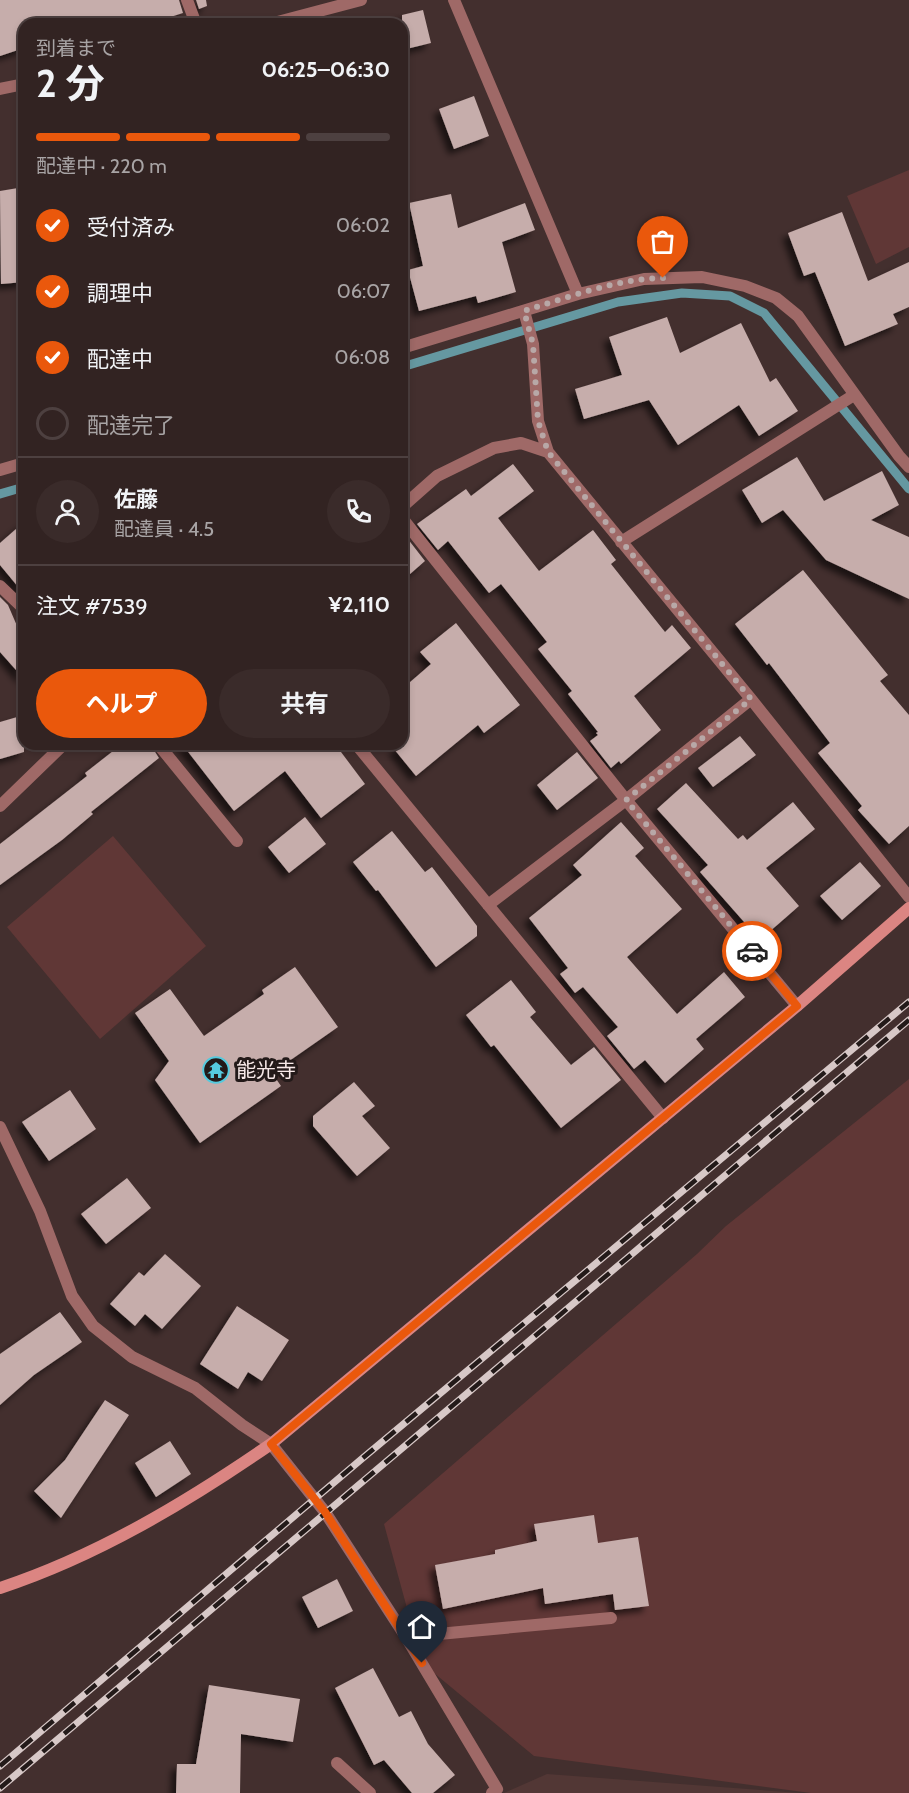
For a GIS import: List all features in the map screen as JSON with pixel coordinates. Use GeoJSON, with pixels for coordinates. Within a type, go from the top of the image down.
{"type":"FeatureCollection","features":[{"type":"Feature","properties":{"kind":"street"},"geometry":{"type":"LineString","coordinates":[[188,0],[194,18]]}},
{"type":"Feature","properties":{"kind":"street"},"geometry":{"type":"LineString","coordinates":[[293,18],[361,0]]}},
{"type":"Feature","properties":{"kind":"street"},"geometry":{"type":"LineString","coordinates":[[454,0],[578,294]]}},
{"type":"Feature","properties":{"kind":"street"},"geometry":{"type":"LineString","coordinates":[[0,89],[18,85]]}},
{"type":"Feature","properties":{"kind":"street"},"geometry":{"type":"LineString","coordinates":[[408,346],[578,294],[644,279],[702,277],[745,286],[776,298],[798,316],[898,456],[909,467]]}},
{"type":"Feature","properties":{"kind":"street"},"geometry":{"type":"LineString","coordinates":[[524,311],[533,344],[538,421],[548,452],[751,699],[909,897]]}},
{"type":"Feature","properties":{"kind":"street"},"geometry":{"type":"LineString","coordinates":[[621,542],[854,395]]}},
{"type":"Feature","properties":{"kind":"street"},"geometry":{"type":"LineString","coordinates":[[408,502],[437,476],[494,448],[521,443],[548,452]]}},
{"type":"Feature","properties":{"kind":"street"},"geometry":{"type":"LineString","coordinates":[[0,470],[18,465]]}},
{"type":"Feature","properties":{"kind":"street"},"geometry":{"type":"LineString","coordinates":[[408,526],[626,800],[797,1006]]}},
{"type":"Feature","properties":{"kind":"street"},"geometry":{"type":"LineString","coordinates":[[0,586],[18,603]]}},
{"type":"Feature","properties":{"kind":"street"},"geometry":{"type":"LineString","coordinates":[[488,905],[626,800],[751,699]]}},
{"type":"Feature","properties":{"kind":"street"},"geometry":{"type":"LineString","coordinates":[[0,806],[58,750]]}},
{"type":"Feature","properties":{"kind":"street"},"geometry":{"type":"LineString","coordinates":[[163,750],[237,841]]}},
{"type":"Feature","properties":{"kind":"street"},"geometry":{"type":"LineString","coordinates":[[361,750],[663,1118]]}},
{"type":"Feature","properties":{"kind":"street"},"geometry":{"type":"LineString","coordinates":[[0,1588],[39,1575],[131,1531],[218,1480],[271,1444],[797,1006],[909,908]]}},
{"type":"Feature","properties":{"kind":"street"},"geometry":{"type":"LineString","coordinates":[[0,1127],[40,1211],[72,1296],[93,1326],[132,1357],[195,1388],[242,1425],[271,1444],[316,1498],[406,1637],[497,1789],[492,1793]]}},
{"type":"Feature","properties":{"kind":"street"},"geometry":{"type":"LineString","coordinates":[[406,1637],[611,1618]]}},
{"type":"Feature","properties":{"kind":"street"},"geometry":{"type":"LineString","coordinates":[[338,1763],[370,1793]]}},
{"type":"Feature","properties":{"kind":"shaded area"},"geometry":{"type":"Polygon","coordinates":[[[909,170],[909,247],[876,264],[847,196],[909,170]]]}},
{"type":"Feature","properties":{"kind":"shaded area"},"geometry":{"type":"Polygon","coordinates":[[[113,836],[206,946],[100,1039],[7,927],[113,836]]]}},
{"type":"Feature","properties":{"kind":"shaded area"},"geometry":{"type":"Polygon","coordinates":[[[909,1079],[909,1793],[811,1793],[534,1756],[422,1663],[384,1524],[697,1254],[726,1226],[909,1079]]]}},
{"type":"Feature","properties":{"kind":"shaded area"},"geometry":{"type":"Polygon","coordinates":[[[547,1774],[800,1793],[504,1793],[547,1774]]]}},
{"type":"Feature","properties":{"kind":"building"},"geometry":{"type":"Polygon","coordinates":[[[0,0],[179,0],[183,13],[167,18],[18,18],[18,50],[0,56],[0,0]]]}},
{"type":"Feature","properties":{"kind":"building"},"geometry":{"type":"Polygon","coordinates":[[[196,0],[206,0],[207,6],[199,9],[196,0]]]}},
{"type":"Feature","properties":{"kind":"building"},"geometry":{"type":"Polygon","coordinates":[[[423,10],[431,43],[408,49],[408,18],[402,18],[402,15],[423,10]]]}},
{"type":"Feature","properties":{"kind":"building"},"geometry":{"type":"Polygon","coordinates":[[[474,96],[489,136],[454,149],[439,109],[474,96]]]}},
{"type":"Feature","properties":{"kind":"building"},"geometry":{"type":"Polygon","coordinates":[[[18,188],[18,283],[1,284],[0,191],[18,188]]]}},
{"type":"Feature","properties":{"kind":"building"},"geometry":{"type":"Polygon","coordinates":[[[451,194],[458,228],[525,203],[535,230],[502,242],[516,292],[478,303],[476,296],[419,311],[408,270],[423,266],[409,203],[451,194]]]}},
{"type":"Feature","properties":{"kind":"building"},"geometry":{"type":"Polygon","coordinates":[[[842,212],[868,281],[909,262],[909,307],[893,314],[898,324],[845,346],[815,272],[804,276],[788,233],[842,212]]]}},
{"type":"Feature","properties":{"kind":"building"},"geometry":{"type":"Polygon","coordinates":[[[667,317],[680,353],[741,323],[770,382],[776,378],[798,411],[759,436],[739,405],[678,445],[649,400],[584,419],[575,389],[622,375],[609,337],[667,317]]]}},
{"type":"Feature","properties":{"kind":"building"},"geometry":{"type":"Polygon","coordinates":[[[797,457],[824,501],[882,471],[899,505],[871,520],[909,537],[909,599],[826,560],[783,510],[762,523],[742,490],[797,457]]]}},
{"type":"Feature","properties":{"kind":"building"},"geometry":{"type":"Polygon","coordinates":[[[513,464],[534,491],[498,518],[539,571],[593,530],[616,560],[611,564],[665,632],[672,625],[691,648],[634,696],[661,730],[621,764],[619,761],[611,768],[590,741],[598,735],[596,733],[598,732],[568,694],[572,691],[538,649],[547,642],[501,584],[489,593],[448,541],[438,550],[417,524],[466,489],[471,496],[513,464]]]}},
{"type":"Feature","properties":{"kind":"building"},"geometry":{"type":"Polygon","coordinates":[[[18,527],[18,587],[0,565],[0,543],[18,527]]]}},
{"type":"Feature","properties":{"kind":"building"},"geometry":{"type":"Polygon","coordinates":[[[408,539],[425,561],[408,576],[408,539]]]}},
{"type":"Feature","properties":{"kind":"building"},"geometry":{"type":"Polygon","coordinates":[[[803,570],[888,675],[880,681],[909,715],[909,826],[889,844],[858,810],[862,806],[818,753],[830,743],[769,663],[767,665],[735,624],[803,570]]]}},
{"type":"Feature","properties":{"kind":"building"},"geometry":{"type":"Polygon","coordinates":[[[0,597],[8,605],[18,628],[18,672],[0,652],[0,597]]]}},
{"type":"Feature","properties":{"kind":"building"},"geometry":{"type":"Polygon","coordinates":[[[456,623],[520,705],[484,733],[478,725],[416,776],[395,750],[408,750],[408,684],[431,664],[420,652],[456,623]]]}},
{"type":"Feature","properties":{"kind":"building"},"geometry":{"type":"Polygon","coordinates":[[[18,717],[18,750],[24,750],[24,752],[0,759],[0,722],[18,717]]]}},
{"type":"Feature","properties":{"kind":"building"},"geometry":{"type":"Polygon","coordinates":[[[740,736],[756,755],[713,787],[698,768],[740,736]]]}},
{"type":"Feature","properties":{"kind":"building"},"geometry":{"type":"Polygon","coordinates":[[[114,750],[154,750],[159,758],[91,812],[93,814],[62,840],[0,885],[0,844],[87,776],[85,773],[114,750]]]}},
{"type":"Feature","properties":{"kind":"building"},"geometry":{"type":"Polygon","coordinates":[[[187,750],[340,750],[365,784],[321,818],[285,771],[234,811],[187,750]]]}},
{"type":"Feature","properties":{"kind":"building"},"geometry":{"type":"Polygon","coordinates":[[[577,752],[598,778],[557,810],[537,785],[577,752]]]}},
{"type":"Feature","properties":{"kind":"building"},"geometry":{"type":"Polygon","coordinates":[[[686,783],[738,839],[743,835],[747,840],[793,802],[815,829],[766,868],[799,906],[760,940],[700,872],[708,865],[657,809],[686,783]]]}},
{"type":"Feature","properties":{"kind":"building"},"geometry":{"type":"Polygon","coordinates":[[[305,817],[326,844],[289,873],[268,847],[305,817]]]}},
{"type":"Feature","properties":{"kind":"building"},"geometry":{"type":"Polygon","coordinates":[[[621,822],[644,848],[635,856],[682,909],[627,957],[677,1014],[724,972],[745,997],[696,1039],[704,1049],[665,1083],[645,1060],[634,1069],[607,1036],[618,1027],[583,987],[575,993],[560,974],[568,968],[529,918],[582,875],[573,865],[621,822]]]}},
{"type":"Feature","properties":{"kind":"building"},"geometry":{"type":"Polygon","coordinates":[[[392,831],[425,872],[432,867],[477,926],[477,936],[436,967],[378,890],[376,891],[353,862],[392,831]]]}},
{"type":"Feature","properties":{"kind":"building"},"geometry":{"type":"Polygon","coordinates":[[[860,862],[881,886],[842,920],[820,896],[860,862]]]}},
{"type":"Feature","properties":{"kind":"building","name":"能光寺"},"geometry":{"type":"Polygon","coordinates":[[[295,967],[338,1027],[272,1073],[281,1086],[200,1143],[155,1080],[169,1061],[135,1013],[170,989],[204,1036],[264,994],[262,990],[295,967]]]}},
{"type":"Feature","properties":{"kind":"building"},"geometry":{"type":"Polygon","coordinates":[[[511,980],[536,1012],[530,1017],[571,1065],[594,1047],[621,1080],[561,1128],[494,1045],[491,1047],[466,1015],[511,980]]]}},
{"type":"Feature","properties":{"kind":"building"},"geometry":{"type":"Polygon","coordinates":[[[354,1082],[375,1106],[362,1116],[390,1148],[357,1176],[313,1126],[313,1116],[354,1082]]]}},
{"type":"Feature","properties":{"kind":"building"},"geometry":{"type":"Polygon","coordinates":[[[70,1090],[96,1129],[49,1161],[22,1122],[70,1090]]]}},
{"type":"Feature","properties":{"kind":"building"},"geometry":{"type":"Polygon","coordinates":[[[127,1178],[151,1208],[106,1244],[81,1214],[127,1178]]]}},
{"type":"Feature","properties":{"kind":"building"},"geometry":{"type":"Polygon","coordinates":[[[165,1254],[201,1286],[162,1329],[145,1314],[135,1326],[110,1304],[139,1272],[144,1276],[165,1254]]]}},
{"type":"Feature","properties":{"kind":"building"},"geometry":{"type":"Polygon","coordinates":[[[237,1306],[289,1340],[262,1381],[248,1372],[238,1389],[200,1364],[237,1306]]]}},
{"type":"Feature","properties":{"kind":"building"},"geometry":{"type":"Polygon","coordinates":[[[60,1312],[82,1342],[34,1375],[0,1405],[0,1354],[60,1312]]]}},
{"type":"Feature","properties":{"kind":"building"},"geometry":{"type":"Polygon","coordinates":[[[105,1400],[129,1415],[61,1518],[34,1491],[65,1460],[105,1400]]]}},
{"type":"Feature","properties":{"kind":"building"},"geometry":{"type":"Polygon","coordinates":[[[170,1441],[191,1474],[156,1497],[135,1463],[170,1441]]]}},
{"type":"Feature","properties":{"kind":"building"},"geometry":{"type":"Polygon","coordinates":[[[594,1515],[598,1543],[638,1537],[649,1606],[615,1610],[613,1594],[545,1604],[543,1588],[443,1609],[435,1565],[495,1554],[495,1550],[537,1541],[534,1524],[594,1515]]]}},
{"type":"Feature","properties":{"kind":"building"},"geometry":{"type":"Polygon","coordinates":[[[337,1579],[353,1611],[318,1628],[302,1597],[337,1579]]]}},
{"type":"Feature","properties":{"kind":"building"},"geometry":{"type":"Polygon","coordinates":[[[373,1668],[399,1717],[411,1711],[428,1744],[455,1775],[433,1793],[412,1793],[384,1760],[374,1765],[335,1688],[373,1668]]]}},
{"type":"Feature","properties":{"kind":"building"},"geometry":{"type":"Polygon","coordinates":[[[209,1685],[300,1699],[293,1742],[241,1734],[240,1793],[176,1793],[177,1764],[196,1764],[209,1685]]]}},
{"type":"Feature","properties":{"kind":"waterway"},"geometry":{"type":"LineString","coordinates":[[408,365],[618,302],[682,293],[730,296],[764,313],[909,489]]}},
{"type":"Feature","properties":{"kind":"waterway"},"geometry":{"type":"LineString","coordinates":[[0,494],[18,489]]}},
{"type":"Feature","properties":{"kind":"railway"},"geometry":{"type":"LineString","coordinates":[[0,1766],[364,1457],[909,1002]]}},
{"type":"Feature","properties":{"kind":"railway"},"geometry":{"type":"LineString","coordinates":[[0,1788],[909,1020]]}},
{"type":"Feature","properties":{"kind":"way so far"},"geometry":{"type":"LineString","coordinates":[[663,278],[644,279],[578,294],[524,311],[533,344],[538,421],[548,452],[751,699],[626,800],[752,951]]}},
{"type":"Feature","properties":{"kind":"place","name":"能光寺"},"geometry":{"type":"Point","coordinates":[216,1070]}},
{"type":"Feature","properties":{"kind":"route"},"geometry":{"type":"LineString","coordinates":[[422,1663],[316,1498],[271,1444],[797,1006],[752,951]]}}]}
